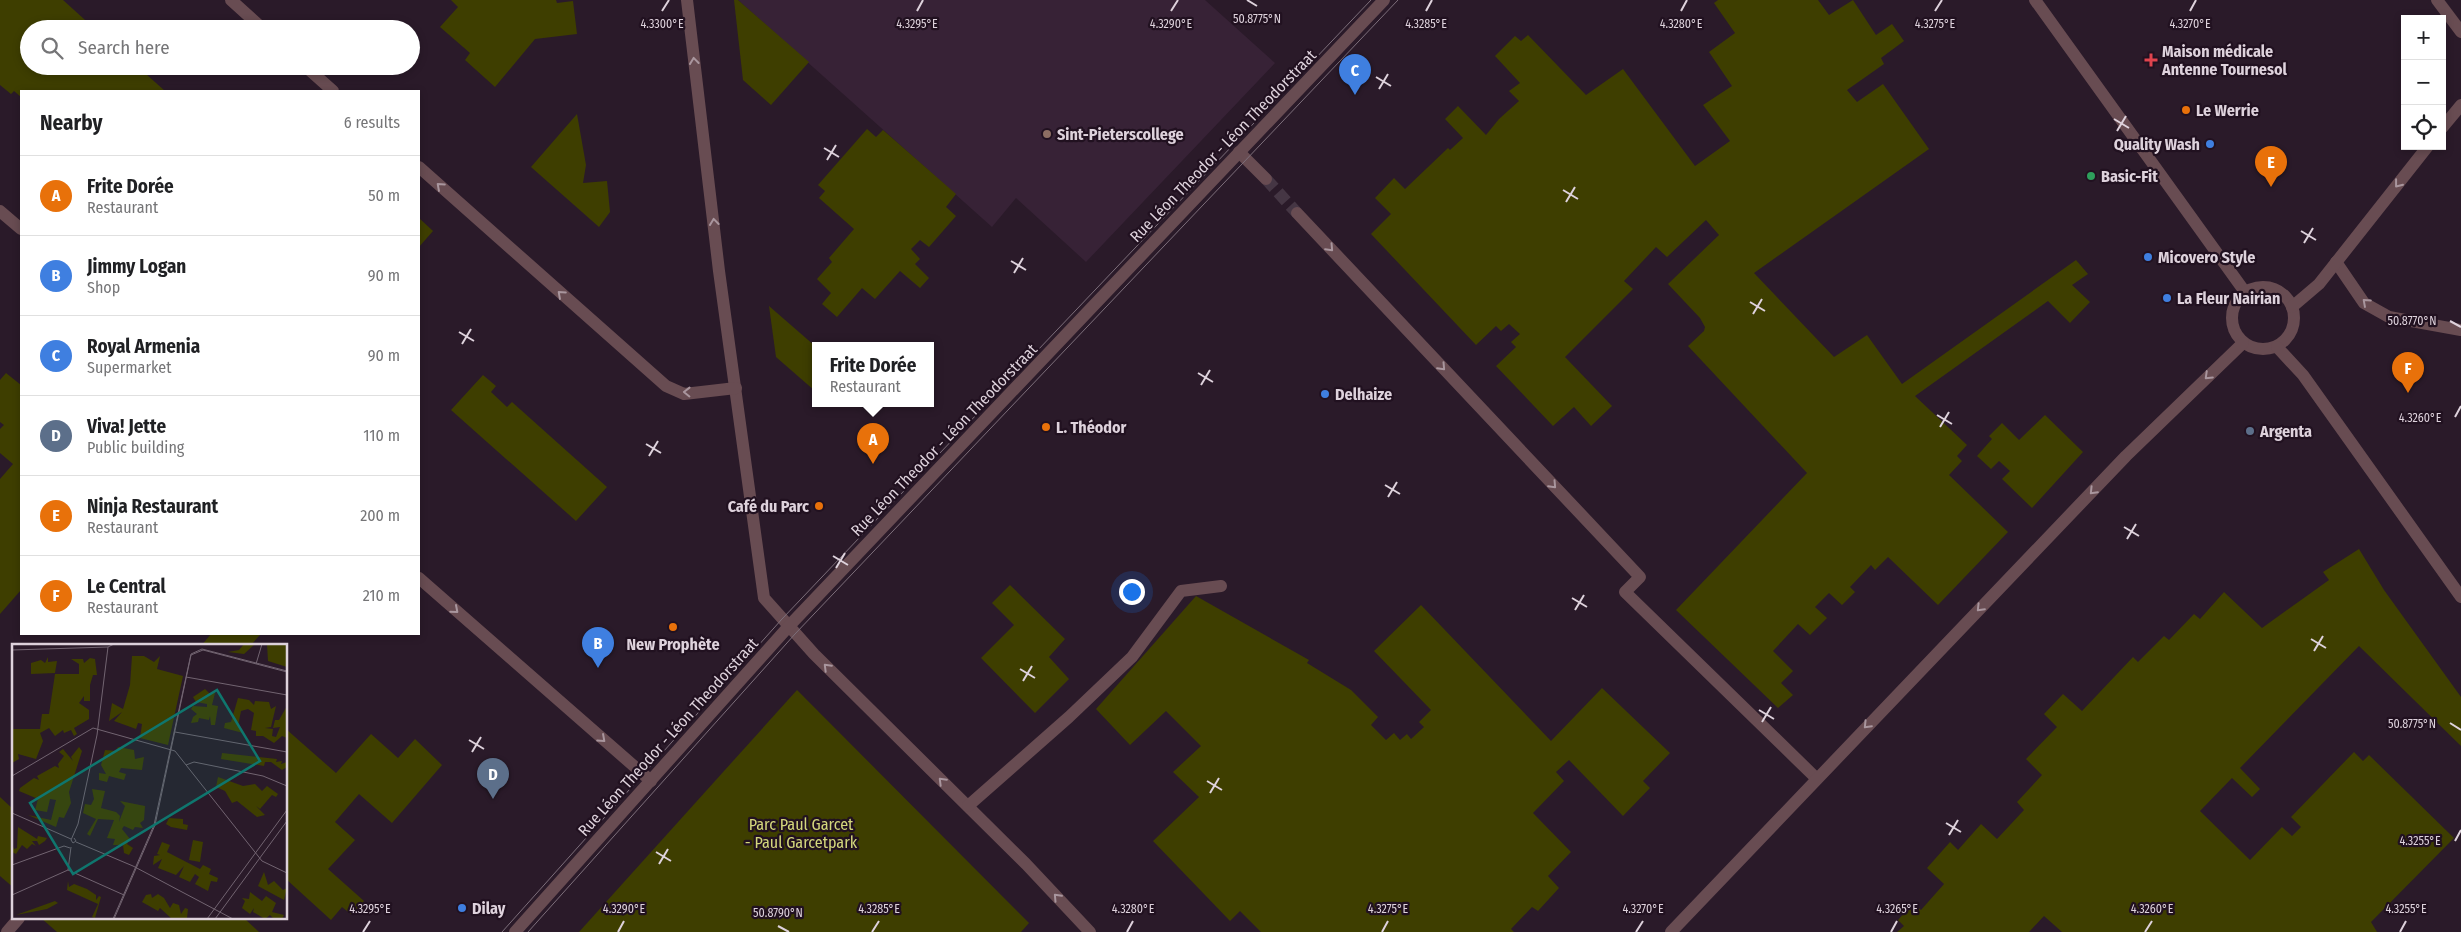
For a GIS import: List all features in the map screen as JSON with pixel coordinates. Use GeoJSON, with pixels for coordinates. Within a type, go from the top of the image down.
{"type":"FeatureCollection","features":[{"type":"Feature","properties":{"kind":"street"},"geometry":{"type":"LineString","coordinates":[[231,0],[253,20]]}},
{"type":"Feature","properties":{"kind":"street"},"geometry":{"type":"LineString","coordinates":[[686,0],[764,598],[814,654],[968,806],[1090,932]]}},
{"type":"Feature","properties":{"kind":"street","name":"Rue Léon Theodor - Léon Theodorstraat"},"geometry":{"type":"LineString","coordinates":[[515,932],[789,626],[1384,0]]}},
{"type":"Feature","properties":{"kind":"street"},"geometry":{"type":"LineString","coordinates":[[2035,0],[2245,292]]}},
{"type":"Feature","properties":{"kind":"street"},"geometry":{"type":"LineString","coordinates":[[2437,0],[2461,32]]}},
{"type":"Feature","properties":{"kind":"street"},"geometry":{"type":"LineString","coordinates":[[315,75],[332,90]]}},
{"type":"Feature","properties":{"kind":"street"},"geometry":{"type":"LineString","coordinates":[[2446,123],[2461,105]]}},
{"type":"Feature","properties":{"kind":"street"},"geometry":{"type":"LineString","coordinates":[[2292,307],[2319,284],[2425,150]]}},
{"type":"Feature","properties":{"kind":"street"},"geometry":{"type":"LineString","coordinates":[[1240,152],[1266,179]]}},
{"type":"Feature","properties":{"kind":"street"},"geometry":{"type":"LineString","coordinates":[[420,169],[666,386],[684,394],[736,388]]}},
{"type":"Feature","properties":{"kind":"street"},"geometry":{"type":"LineString","coordinates":[[0,211],[20,229]]}},
{"type":"Feature","properties":{"kind":"street"},"geometry":{"type":"LineString","coordinates":[[1297,213],[1640,577],[1625,592],[1816,778]]}},
{"type":"Feature","properties":{"kind":"street"},"geometry":{"type":"LineString","coordinates":[[2336,262],[2364,303],[2389,317],[2461,330]]}},
{"type":"Feature","properties":{"kind":"street"},"geometry":{"type":"LineString","coordinates":[[2266,287],[2277,290],[2286,297],[2292,307],[2294,325],[2285,341],[2277,347],[2259,350],[2243,343],[2232,326],[2233,308],[2245,292],[2266,287]]}},
{"type":"Feature","properties":{"kind":"street"},"geometry":{"type":"LineString","coordinates":[[1671,932],[1816,778],[2126,456],[2243,343]]}},
{"type":"Feature","properties":{"kind":"street"},"geometry":{"type":"LineString","coordinates":[[2277,347],[2303,376],[2461,597]]}},
{"type":"Feature","properties":{"kind":"street"},"geometry":{"type":"LineString","coordinates":[[420,579],[651,781]]}},
{"type":"Feature","properties":{"kind":"street"},"geometry":{"type":"LineString","coordinates":[[968,806],[1069,717],[1132,657],[1181,591],[1221,586]]}},
{"type":"Feature","properties":{"kind":"street"},"geometry":{"type":"LineString","coordinates":[[7,932],[17,920]]}},
{"type":"Feature","properties":{"kind":"shaded area","name":"Sint-Pieterscollege"},"geometry":{"type":"Polygon","coordinates":[[[738,0],[1205,0],[1275,63],[1086,262],[1016,198],[992,227],[738,0]]]}},
{"type":"Feature","properties":{"kind":"green space"},"geometry":{"type":"Polygon","coordinates":[[[0,0],[63,0],[85,20],[20,20],[20,75],[147,75],[164,90],[20,90],[20,96],[14,91],[11,94],[0,85],[0,0]]]}},
{"type":"Feature","properties":{"kind":"green space"},"geometry":{"type":"Polygon","coordinates":[[[451,0],[556,0],[557,3],[573,1],[577,34],[535,39],[495,87],[465,60],[470,53],[440,27],[458,7],[451,0]]]}},
{"type":"Feature","properties":{"kind":"green space"},"geometry":{"type":"Polygon","coordinates":[[[734,0],[738,0],[809,62],[771,105],[743,80],[734,0]]]}},
{"type":"Feature","properties":{"kind":"green space"},"geometry":{"type":"Polygon","coordinates":[[[1718,0],[1818,0],[1829,15],[1853,0],[1876,35],[1892,24],[1904,41],[1881,58],[1884,64],[1847,90],[1857,102],[1883,84],[1929,149],[1754,273],[1834,357],[1867,335],[1902,384],[2076,260],[2088,274],[2072,285],[2090,302],[2070,323],[2048,301],[1915,396],[1967,445],[1957,456],[1962,461],[1949,475],[2008,532],[1938,605],[1888,557],[1875,570],[1871,565],[1850,587],[1855,592],[1842,605],[1829,593],[1815,607],[1827,618],[1810,635],[1798,624],[1773,651],[1793,671],[1781,683],[1793,695],[1778,708],[1676,610],[1807,473],[1688,346],[1704,331],[1705,327],[1700,318],[1668,284],[1719,235],[1706,220],[1667,257],[1656,247],[1624,281],[1633,289],[1565,357],[1612,406],[1591,426],[1574,407],[1553,426],[1496,366],[1516,347],[1511,342],[1520,334],[1509,324],[1501,331],[1496,326],[1476,345],[1371,234],[1391,214],[1375,198],[1394,178],[1405,189],[1448,148],[1450,150],[1463,138],[1445,119],[1458,106],[1486,135],[1499,119],[1519,101],[1509,91],[1520,83],[1495,56],[1515,36],[1521,41],[1528,35],[1586,95],[1623,69],[1695,166],[1730,141],[1703,105],[1732,86],[1709,52],[1735,33],[1714,3],[1718,0]]]}},
{"type":"Feature","properties":{"kind":"green space"},"geometry":{"type":"Polygon","coordinates":[[[577,114],[586,165],[583,183],[607,181],[610,212],[599,227],[531,167],[577,114]]]}},
{"type":"Feature","properties":{"kind":"green space"},"geometry":{"type":"Polygon","coordinates":[[[867,129],[876,137],[883,130],[956,194],[946,207],[956,216],[929,247],[920,240],[911,249],[920,259],[915,264],[929,278],[920,288],[900,271],[875,299],[862,288],[837,317],[822,304],[831,293],[817,279],[832,262],[829,258],[854,229],[819,198],[825,191],[818,185],[867,129]]]}},
{"type":"Feature","properties":{"kind":"green space"},"geometry":{"type":"Polygon","coordinates":[[[420,219],[433,231],[420,246],[420,219]]]}},
{"type":"Feature","properties":{"kind":"green space"},"geometry":{"type":"Polygon","coordinates":[[[769,306],[812,343],[812,388],[776,357],[769,306]]]}},
{"type":"Feature","properties":{"kind":"green space"},"geometry":{"type":"Polygon","coordinates":[[[6,373],[20,384],[20,591],[0,614],[0,479],[13,464],[0,453],[0,429],[4,425],[0,422],[0,380],[6,373]]]}},
{"type":"Feature","properties":{"kind":"green space"},"geometry":{"type":"Polygon","coordinates":[[[483,375],[496,386],[491,392],[507,407],[512,402],[607,487],[576,521],[451,410],[483,375]]]}},
{"type":"Feature","properties":{"kind":"green space"},"geometry":{"type":"Polygon","coordinates":[[[2045,415],[2083,452],[2032,508],[2002,479],[2010,471],[1999,461],[1991,469],[1977,456],[1992,439],[1989,436],[2002,423],[2019,440],[2045,415]]]}},
{"type":"Feature","properties":{"kind":"green space"},"geometry":{"type":"Polygon","coordinates":[[[2359,549],[2384,590],[2461,697],[2461,746],[2359,646],[2240,768],[2260,789],[2252,797],[2232,778],[2200,811],[2250,860],[2282,827],[2292,836],[2301,827],[2291,817],[2354,752],[2363,761],[2369,755],[2454,838],[2371,922],[2377,932],[2062,932],[2044,916],[2029,932],[1897,932],[1904,926],[1898,920],[1913,903],[1921,910],[1944,884],[1927,868],[1950,842],[1958,850],[1981,824],[1997,839],[2024,810],[2017,802],[2042,775],[2026,759],[2057,727],[2044,714],[2063,694],[2082,711],[2133,657],[2138,662],[2164,636],[2169,640],[2194,614],[2200,619],[2224,592],[2262,628],[2329,580],[2323,572],[2359,549]]]}},
{"type":"Feature","properties":{"kind":"green space"},"geometry":{"type":"Polygon","coordinates":[[[1010,585],[1065,639],[1049,657],[1069,679],[1035,713],[981,658],[1014,625],[992,603],[1010,585]]]}},
{"type":"Feature","properties":{"kind":"green space"},"geometry":{"type":"Polygon","coordinates":[[[1196,596],[1309,660],[1307,663],[1351,690],[1378,717],[1371,725],[1386,740],[1394,733],[1400,740],[1407,734],[1411,739],[1424,727],[1419,722],[1431,710],[1374,651],[1421,605],[1551,741],[1602,688],[1670,753],[1643,781],[1650,788],[1623,816],[1569,760],[1556,772],[1564,781],[1533,813],[1571,852],[1548,876],[1559,888],[1538,911],[1532,907],[1511,929],[1514,932],[1261,932],[1240,911],[1230,921],[1153,841],[1199,797],[1173,772],[1201,746],[1166,711],[1130,745],[1096,709],[1196,596]]]}},
{"type":"Feature","properties":{"kind":"green space"},"geometry":{"type":"Polygon","coordinates":[[[210,635],[260,635],[252,644],[203,644],[210,635]]]}},
{"type":"Feature","properties":{"kind":"green space","name":"Parc Paul Garcet - Paul Garcetpark"},"geometry":{"type":"Polygon","coordinates":[[[797,690],[1029,923],[1021,932],[579,932],[797,690]]]}},
{"type":"Feature","properties":{"kind":"green space"},"geometry":{"type":"Polygon","coordinates":[[[288,731],[336,773],[371,734],[398,758],[415,739],[442,765],[392,823],[359,794],[335,822],[355,840],[328,869],[364,901],[352,915],[342,907],[331,920],[288,881],[288,731]]]}},
{"type":"Feature","properties":{"kind":"green space"},"geometry":{"type":"Polygon","coordinates":[[[0,797],[12,808],[12,886],[0,876],[0,797]]]}},
{"type":"Feature","properties":{"kind":"green space"},"geometry":{"type":"Polygon","coordinates":[[[43,920],[246,920],[259,932],[57,932],[43,920]]]}},
{"type":"Feature","properties":{"kind":"tunnel"},"geometry":{"type":"LineString","coordinates":[[1266,179],[1297,213]]}},
{"type":"Feature","properties":{"kind":"tram line"},"geometry":{"type":"LineString","coordinates":[[502,932],[782,619],[1371,0]]}},
{"type":"Feature","properties":{"kind":"tram line"},"geometry":{"type":"LineString","coordinates":[[528,932],[795,634],[1398,0]]}},
{"type":"Feature","properties":{"kind":"place","name":"Maison médicale Antenne Tournesol"},"geometry":{"type":"Point","coordinates":[2151,60]}},
{"type":"Feature","properties":{"kind":"place","name":"Royal Armenia"},"geometry":{"type":"Point","coordinates":[1355,95]}},
{"type":"Feature","properties":{"kind":"place","name":"Le Werrie"},"geometry":{"type":"Point","coordinates":[2186,110]}},
{"type":"Feature","properties":{"kind":"place","name":"Sint-Pieterscollege"},"geometry":{"type":"Point","coordinates":[1047,134]}},
{"type":"Feature","properties":{"kind":"place","name":"Quality Wash"},"geometry":{"type":"Point","coordinates":[2210,144]}},
{"type":"Feature","properties":{"kind":"place","name":"Basic-Fit"},"geometry":{"type":"Point","coordinates":[2091,176]}},
{"type":"Feature","properties":{"kind":"place","name":"Ninja Restaurant"},"geometry":{"type":"Point","coordinates":[2271,187]}},
{"type":"Feature","properties":{"kind":"place","name":"Micovero Style"},"geometry":{"type":"Point","coordinates":[2148,257]}},
{"type":"Feature","properties":{"kind":"place","name":"La Fleur Nairian"},"geometry":{"type":"Point","coordinates":[2167,298]}},
{"type":"Feature","properties":{"kind":"place","name":"Le Central"},"geometry":{"type":"Point","coordinates":[2408,393]}},
{"type":"Feature","properties":{"kind":"place","name":"Delhaize"},"geometry":{"type":"Point","coordinates":[1325,394]}},
{"type":"Feature","properties":{"kind":"place","name":"L. Théodor"},"geometry":{"type":"Point","coordinates":[1046,427]}},
{"type":"Feature","properties":{"kind":"place","name":"Argenta"},"geometry":{"type":"Point","coordinates":[2250,431]}},
{"type":"Feature","properties":{"kind":"place","name":"Frite Dorée"},"geometry":{"type":"Point","coordinates":[873,464]}},
{"type":"Feature","properties":{"kind":"place","name":"Café du Parc"},"geometry":{"type":"Point","coordinates":[819,506]}},
{"type":"Feature","properties":{"kind":"place","name":"New Prophète"},"geometry":{"type":"Point","coordinates":[673,627]}},
{"type":"Feature","properties":{"kind":"place","name":"Jimmy Logan"},"geometry":{"type":"Point","coordinates":[598,668]}},
{"type":"Feature","properties":{"kind":"place","name":"Viva! Jette"},"geometry":{"type":"Point","coordinates":[493,799]}},
{"type":"Feature","properties":{"kind":"place","name":"Dilay"},"geometry":{"type":"Point","coordinates":[462,908]}}]}
